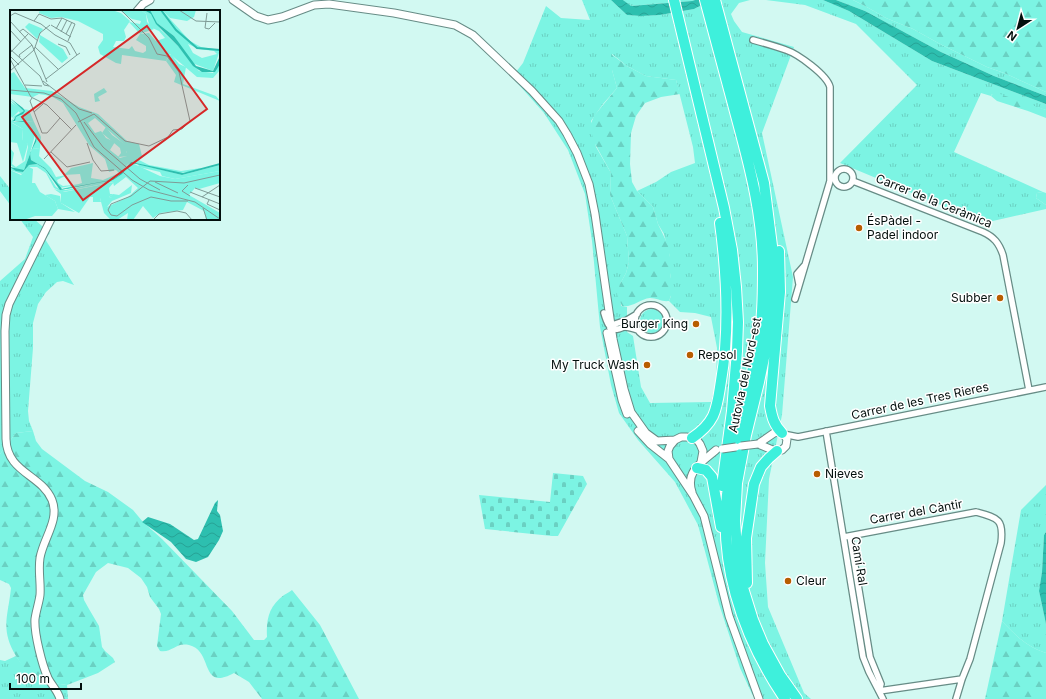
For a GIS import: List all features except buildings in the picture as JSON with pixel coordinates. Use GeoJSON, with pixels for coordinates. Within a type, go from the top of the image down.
{"type":"FeatureCollection","features":[{"type":"Feature","properties":{"kind":"highway"},"geometry":{"type":"LineString","coordinates":[[674,0],[698,103],[718,208],[725,272],[726,312],[723,370],[717,404],[707,426],[692,438]]}},
{"type":"Feature","properties":{"kind":"highway","name":"Autovia del Nord-est"},"geometry":{"type":"LineString","coordinates":[[705,0],[731,76],[764,182],[772,246],[770,329],[746,435],[737,483],[735,504],[739,575],[746,593],[753,620],[763,644],[780,675],[797,699]]}},
{"type":"Feature","properties":{"kind":"highway","name":"Autovia del Nord-est"},"geometry":{"type":"LineString","coordinates":[[715,0],[753,182],[762,240],[763,269],[761,322],[751,380],[737,433],[728,481],[725,538],[730,575],[740,611],[759,655],[785,699]]}},
{"type":"Feature","properties":{"kind":"highway"},"geometry":{"type":"LineString","coordinates":[[698,103],[706,130],[724,208],[732,250],[736,287],[738,351],[732,411],[722,480],[721,501],[725,524]]}},
{"type":"Feature","properties":{"kind":"highway"},"geometry":{"type":"LineString","coordinates":[[764,182],[768,192],[778,244],[780,292],[770,406],[772,419],[782,434]]}},
{"type":"Feature","properties":{"kind":"highway"},"geometry":{"type":"LineString","coordinates":[[746,593],[746,538],[755,477],[774,450]]}},
{"type":"Feature","properties":{"kind":"highway"},"geometry":{"type":"LineString","coordinates":[[697,467],[706,470],[712,477],[721,527],[725,538]]}},
{"type":"Feature","properties":{"kind":"main road"},"geometry":{"type":"LineString","coordinates":[[138,10],[143,4],[150,0]]}},
{"type":"Feature","properties":{"kind":"main road"},"geometry":{"type":"LineString","coordinates":[[233,0],[256,16],[268,20],[282,17],[314,5],[329,4],[394,13],[455,25],[468,32],[503,62],[547,106],[563,128],[577,153],[589,184],[595,214],[610,341],[625,410],[638,431],[650,444],[668,459],[675,468],[693,495],[704,516],[710,534],[729,616],[759,699]]}},
{"type":"Feature","properties":{"kind":"main road"},"geometry":{"type":"LineString","coordinates":[[51,220],[12,298],[6,315],[6,439],[8,452],[15,464],[42,486],[52,500],[54,507],[53,520],[40,559],[40,594],[35,621],[42,658],[48,678],[58,692],[60,699]]}},
{"type":"Feature","properties":{"kind":"main road"},"geometry":{"type":"LineString","coordinates":[[606,313],[610,327],[610,341],[629,405],[634,417],[646,433],[654,439],[663,441],[675,440],[681,437],[692,438],[700,444],[719,449],[758,444],[776,433],[782,434],[786,439],[787,444],[784,449],[774,450],[758,444]]}},
{"type":"Feature","properties":{"kind":"main road"},"geometry":{"type":"LineString","coordinates":[[770,436],[768,442],[774,450]]}},
{"type":"Feature","properties":{"kind":"main road"},"geometry":{"type":"LineString","coordinates":[[668,459],[668,451],[675,440]]}},
{"type":"Feature","properties":{"kind":"main road"},"geometry":{"type":"LineString","coordinates":[[693,495],[690,480],[703,451],[700,444]]}},
{"type":"Feature","properties":{"kind":"main road"},"geometry":{"type":"LineString","coordinates":[[675,468],[683,472],[697,467],[719,449]]}},
{"type":"Feature","properties":{"kind":"street"},"geometry":{"type":"LineString","coordinates":[[753,40],[787,50],[824,76],[829,82],[831,97],[830,176],[795,299]]}},
{"type":"Feature","properties":{"kind":"street","name":"Carrer de la Ceràmica"},"geometry":{"type":"LineString","coordinates":[[853,181],[983,232],[998,242],[1004,255],[1029,390]]}},
{"type":"Feature","properties":{"kind":"street"},"geometry":{"type":"LineString","coordinates":[[610,327],[618,322],[627,320],[644,307],[649,306],[658,307],[665,313],[667,322],[663,331],[653,337],[644,335],[638,330],[625,327],[619,329],[610,341]]}},
{"type":"Feature","properties":{"kind":"street"},"geometry":{"type":"LineString","coordinates":[[606,313],[618,322]]}},
{"type":"Feature","properties":{"kind":"street"},"geometry":{"type":"LineString","coordinates":[[637,313],[635,322],[638,330]]}},
{"type":"Feature","properties":{"kind":"street"},"geometry":{"type":"LineString","coordinates":[[610,327],[619,329]]}},
{"type":"Feature","properties":{"kind":"street","name":"Carrer de les Tres Rieres"},"geometry":{"type":"LineString","coordinates":[[787,444],[798,437],[1046,387]]}},
{"type":"Feature","properties":{"kind":"street","name":"Camí Ral"},"geometry":{"type":"LineString","coordinates":[[826,431],[847,536],[863,657],[868,672],[883,699]]}},
{"type":"Feature","properties":{"kind":"street","name":"Carrer de les Tres Rieres"},"geometry":{"type":"LineString","coordinates":[[782,434],[798,437]]}},
{"type":"Feature","properties":{"kind":"street","name":"Carrer del Càntir"},"geometry":{"type":"LineString","coordinates":[[847,536],[976,512],[991,516],[999,521],[1002,530],[1001,543],[970,659],[962,678]]}},
{"type":"Feature","properties":{"kind":"street"},"geometry":{"type":"LineString","coordinates":[[879,692],[962,678],[956,699]]}},
{"type":"Feature","properties":{"kind":"green space"},"geometry":{"type":"Polygon","coordinates":[[[582,0],[611,0],[627,15],[641,16],[660,15],[694,9],[711,0],[750,0],[739,3],[731,14],[742,32],[794,47],[762,133],[793,277],[782,415],[769,479],[765,563],[768,607],[804,693],[811,699],[757,699],[752,694],[740,668],[719,604],[698,525],[675,482],[638,440],[619,413],[611,385],[600,327],[592,241],[585,194],[568,150],[544,113],[512,77],[523,63],[546,6],[561,18],[590,20],[582,0]],[[612,54],[612,70],[617,88],[591,121],[596,147],[611,173],[610,195],[627,236],[629,262],[626,273],[620,284],[621,306],[627,307],[627,332],[633,336],[641,387],[650,403],[711,402],[716,383],[717,348],[711,317],[695,313],[680,312],[669,301],[671,296],[670,257],[664,234],[658,224],[653,207],[637,191],[656,182],[671,172],[695,163],[693,147],[676,80],[646,76],[627,66],[612,54]]]}},
{"type":"Feature","properties":{"kind":"green space"},"geometry":{"type":"Polygon","coordinates":[[[623,0],[695,0],[630,6],[623,0]]]}},
{"type":"Feature","properties":{"kind":"green space"},"geometry":{"type":"Polygon","coordinates":[[[766,0],[823,0],[849,11],[932,61],[1046,104],[1046,110],[992,94],[991,96],[981,93],[954,152],[1043,192],[1037,193],[1036,198],[1046,205],[1046,209],[984,223],[840,163],[917,85],[856,24],[805,5],[766,0]]]}},
{"type":"Feature","properties":{"kind":"green space"},"geometry":{"type":"Polygon","coordinates":[[[836,0],[853,0],[886,18],[913,29],[987,67],[1046,92],[1046,96],[994,76],[941,52],[865,11],[836,0]]]}},
{"type":"Feature","properties":{"kind":"green space"},"geometry":{"type":"Polygon","coordinates":[[[853,0],[1046,0],[1046,92],[987,67],[913,29],[886,18],[853,0]]]}},
{"type":"Feature","properties":{"kind":"green space"},"geometry":{"type":"Polygon","coordinates":[[[611,54],[627,66],[646,76],[676,80],[680,94],[661,97],[645,103],[636,116],[631,133],[630,164],[632,182],[637,191],[653,207],[658,224],[668,245],[673,290],[669,301],[650,298],[633,305],[622,306],[617,294],[629,262],[627,236],[610,195],[611,173],[594,142],[590,126],[594,116],[617,88],[612,70],[611,54]]]}},
{"type":"Feature","properties":{"kind":"green space"},"geometry":{"type":"Polygon","coordinates":[[[994,92],[1046,110],[1046,118],[997,101],[991,96],[994,92]]]}},
{"type":"Feature","properties":{"kind":"green space"},"geometry":{"type":"Polygon","coordinates":[[[0,176],[10,189],[10,205],[0,191],[0,176]]]}},
{"type":"Feature","properties":{"kind":"green space"},"geometry":{"type":"Polygon","coordinates":[[[1037,193],[1046,193],[1046,205],[1036,198],[1037,193]]]}},
{"type":"Feature","properties":{"kind":"green space"},"geometry":{"type":"Polygon","coordinates":[[[21,220],[35,220],[50,233],[45,239],[74,285],[63,281],[57,282],[46,292],[38,304],[33,323],[33,348],[28,411],[29,421],[33,431],[16,433],[0,454],[0,281],[25,259],[33,237],[21,220]]]}},
{"type":"Feature","properties":{"kind":"green space"},"geometry":{"type":"Polygon","coordinates":[[[652,309],[661,312],[664,321],[661,330],[652,333],[643,330],[640,321],[643,312],[652,309]]]}},
{"type":"Feature","properties":{"kind":"green space"},"geometry":{"type":"Polygon","coordinates":[[[33,431],[36,441],[42,449],[85,481],[108,492],[133,510],[143,522],[162,539],[232,611],[254,640],[264,640],[267,637],[267,624],[272,608],[279,599],[292,590],[320,625],[359,699],[262,699],[249,682],[234,673],[223,677],[216,677],[211,674],[202,655],[197,649],[189,645],[184,644],[168,650],[160,651],[157,646],[161,614],[150,597],[147,587],[141,578],[128,568],[108,563],[96,572],[83,595],[84,600],[99,626],[102,647],[115,662],[98,673],[67,685],[46,682],[35,674],[31,677],[24,670],[11,647],[8,638],[6,623],[11,588],[9,584],[0,580],[0,454],[16,433],[33,431]]]}},
{"type":"Feature","properties":{"kind":"green space"},"geometry":{"type":"Polygon","coordinates":[[[553,473],[583,476],[587,484],[558,536],[485,529],[479,495],[550,502],[553,473]]]}},
{"type":"Feature","properties":{"kind":"green space"},"geometry":{"type":"Polygon","coordinates":[[[1046,485],[1046,532],[1044,535],[1042,572],[1039,591],[1046,624],[1046,653],[1022,640],[1002,621],[1021,510],[1046,485]]]}},
{"type":"Feature","properties":{"kind":"green space"},"geometry":{"type":"Polygon","coordinates":[[[1002,621],[1022,640],[1046,653],[1046,699],[985,699],[1002,621]]]}},
{"type":"Feature","properties":{"kind":"green space"},"geometry":{"type":"Polygon","coordinates":[[[16,656],[30,676],[34,674],[46,682],[67,685],[68,699],[0,699],[0,660],[5,661],[16,656]]]}},
{"type":"Feature","properties":{"kind":"water"},"geometry":{"type":"Polygon","coordinates":[[[611,0],[623,0],[631,6],[711,0],[694,9],[660,15],[641,16],[627,15],[611,0]]]}},
{"type":"Feature","properties":{"kind":"water"},"geometry":{"type":"Polygon","coordinates":[[[823,0],[836,0],[865,11],[941,52],[994,76],[1046,96],[1046,104],[932,61],[849,11],[823,0]]]}},
{"type":"Feature","properties":{"kind":"water"},"geometry":{"type":"Polygon","coordinates":[[[218,500],[217,511],[220,515],[223,531],[208,557],[196,562],[186,559],[171,542],[142,522],[148,517],[170,524],[194,540],[198,539],[215,503],[218,500]]]}},
{"type":"Feature","properties":{"kind":"water"},"geometry":{"type":"Polygon","coordinates":[[[1046,532],[1046,624],[1039,591],[1042,572],[1044,535],[1046,532]]]}},
{"type":"Feature","properties":{"kind":"place","name":"ÉsPàdel - Padel indoor"},"geometry":{"type":"Point","coordinates":[859,228]}},
{"type":"Feature","properties":{"kind":"place","name":"Subber"},"geometry":{"type":"Point","coordinates":[1000,298]}},
{"type":"Feature","properties":{"kind":"place","name":"Burger King"},"geometry":{"type":"Point","coordinates":[696,324]}},
{"type":"Feature","properties":{"kind":"place","name":"Repsol"},"geometry":{"type":"Point","coordinates":[690,355]}},
{"type":"Feature","properties":{"kind":"place","name":"My Truck Wash"},"geometry":{"type":"Point","coordinates":[647,365]}},
{"type":"Feature","properties":{"kind":"place","name":"Nieves"},"geometry":{"type":"Point","coordinates":[817,474]}},
{"type":"Feature","properties":{"kind":"place","name":"Cleur"},"geometry":{"type":"Point","coordinates":[788,581]}}]}
